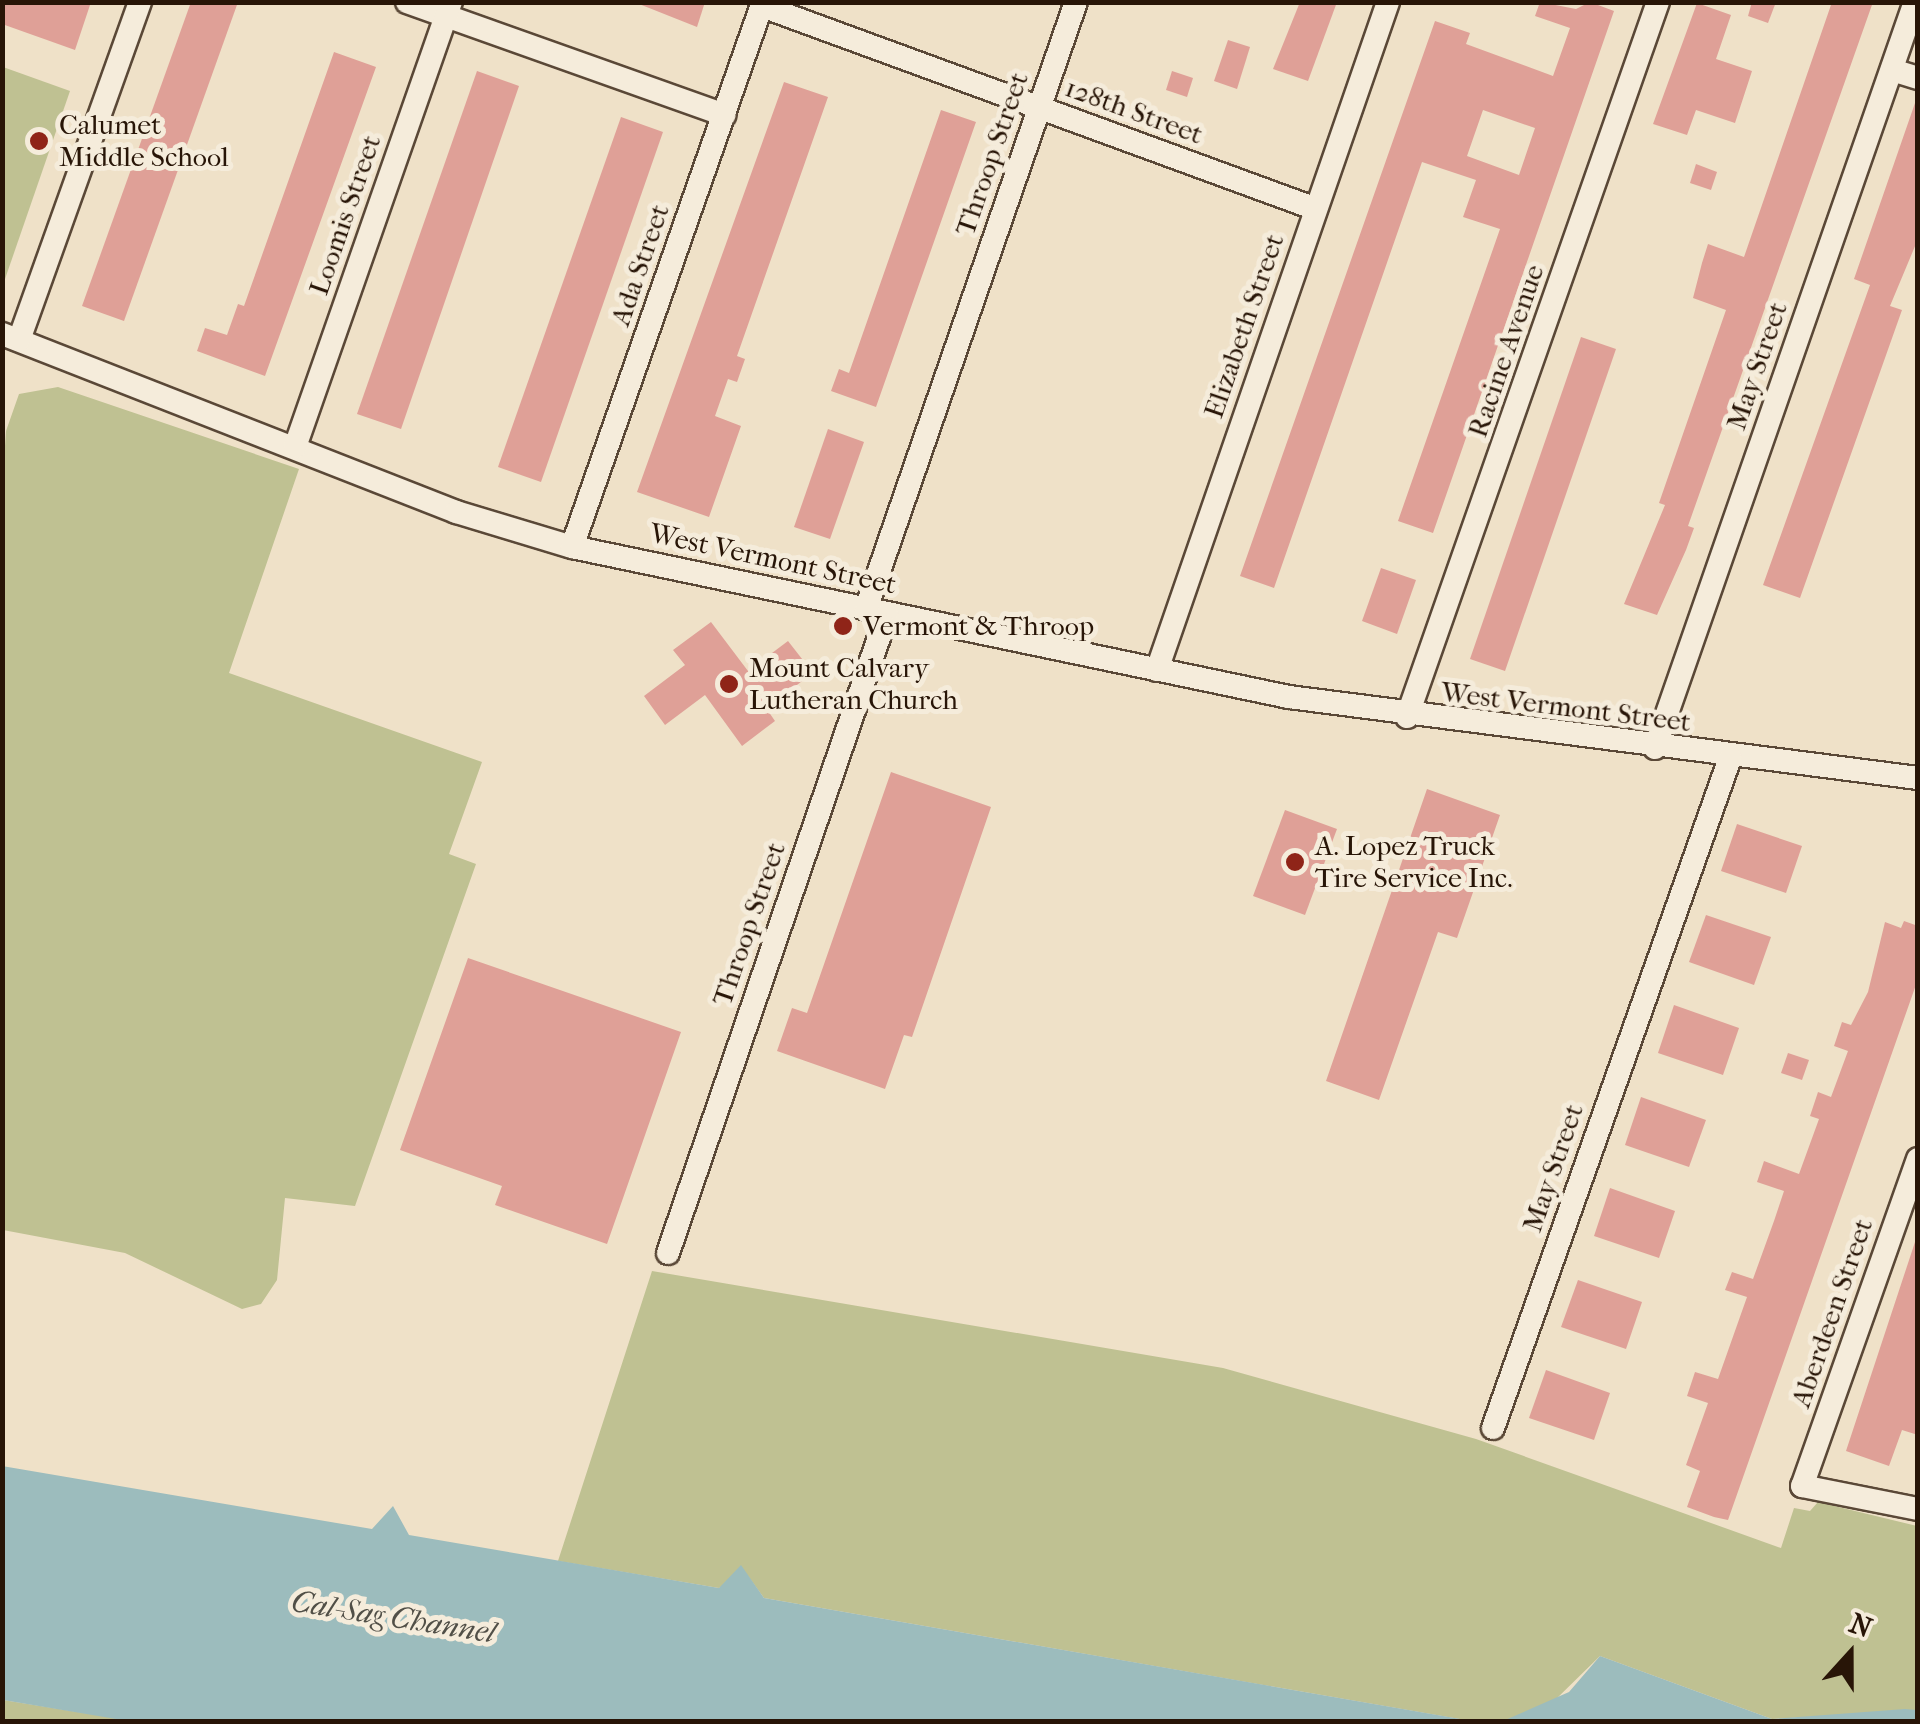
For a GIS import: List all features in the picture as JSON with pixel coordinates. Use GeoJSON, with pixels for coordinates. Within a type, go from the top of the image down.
{"type":"FeatureCollection","features":[{"type":"Feature","properties":{"kind":"street"},"geometry":{"type":"LineString","coordinates":[[10,337],[140,2]]}},
{"type":"Feature","properties":{"kind":"street"},"geometry":{"type":"LineString","coordinates":[[407,2],[449,10],[724,115]]}},
{"type":"Feature","properties":{"kind":"street","name":"Throop Street"},"geometry":{"type":"LineString","coordinates":[[668,1253],[1076,2]]}},
{"type":"Feature","properties":{"kind":"street","name":"Elizabeth Street"},"geometry":{"type":"LineString","coordinates":[[1157,670],[1388,2]]}},
{"type":"Feature","properties":{"kind":"street","name":"Racine Avenue"},"geometry":{"type":"LineString","coordinates":[[1407,717],[1658,2]]}},
{"type":"Feature","properties":{"kind":"street","name":"May Street"},"geometry":{"type":"LineString","coordinates":[[1655,748],[1915,2]]}},
{"type":"Feature","properties":{"kind":"street","name":"128th Street"},"geometry":{"type":"LineString","coordinates":[[763,4],[1316,208]]}},
{"type":"Feature","properties":{"kind":"street","name":"Ada Street"},"geometry":{"type":"LineString","coordinates":[[572,547],[763,4]]}},
{"type":"Feature","properties":{"kind":"street","name":"Loomis Street"},"geometry":{"type":"LineString","coordinates":[[296,448],[449,10]]}},
{"type":"Feature","properties":{"kind":"street"},"geometry":{"type":"LineString","coordinates":[[1892,70],[1918,78]]}},
{"type":"Feature","properties":{"kind":"street","name":"West Vermont Street"},"geometry":{"type":"LineString","coordinates":[[10,337],[456,512],[572,547],[1157,670],[1407,717],[1918,778]]}},
{"type":"Feature","properties":{"kind":"street","name":"May Street"},"geometry":{"type":"LineString","coordinates":[[1493,1428],[1730,758]]}},
{"type":"Feature","properties":{"kind":"street","name":"Aberdeen Street"},"geometry":{"type":"LineString","coordinates":[[1918,1159],[1802,1486],[1918,1510]]}},
{"type":"Feature","properties":{"kind":"green space"},"geometry":{"type":"Polygon","coordinates":[[[3,67],[70,91],[5,279],[2,279],[3,67]]]}},
{"type":"Feature","properties":{"kind":"green space"},"geometry":{"type":"Polygon","coordinates":[[[58,387],[299,469],[229,673],[482,762],[449,854],[476,864],[355,1206],[285,1198],[277,1280],[261,1304],[242,1309],[125,1253],[3,1230],[3,475],[6,431],[19,394],[58,387]]]}},
{"type":"Feature","properties":{"kind":"green space"},"geometry":{"type":"Polygon","coordinates":[[[652,1271],[1223,1368],[1476,1439],[1781,1548],[1794,1508],[1810,1511],[1818,1502],[1917,1526],[1917,1710],[1772,1719],[1600,1656],[1551,1704],[1510,1721],[1471,1721],[764,1598],[748,1576],[719,1588],[558,1561],[652,1271]]]}},
{"type":"Feature","properties":{"kind":"green space"},"geometry":{"type":"Polygon","coordinates":[[[3,1700],[134,1721],[3,1721],[3,1700]]]}},
{"type":"Feature","properties":{"kind":"water","name":"Cal-Sag Channel"},"geometry":{"type":"Polygon","coordinates":[[[2,1466],[372,1529],[393,1506],[409,1535],[719,1588],[741,1565],[764,1598],[1472,1721],[134,1722],[3,1700],[2,1466]]]}},
{"type":"Feature","properties":{"kind":"water"},"geometry":{"type":"Polygon","coordinates":[[[1600,1656],[1772,1719],[1905,1709],[1917,1710],[1917,1721],[1503,1721],[1569,1692],[1600,1656]]]}},
{"type":"Feature","properties":{"kind":"building"},"geometry":{"type":"Polygon","coordinates":[[[2,2],[91,2],[75,50],[2,24],[2,2]]]}},
{"type":"Feature","properties":{"kind":"building"},"geometry":{"type":"Polygon","coordinates":[[[191,2],[238,2],[124,321],[82,306],[191,2]]]}},
{"type":"Feature","properties":{"kind":"building"},"geometry":{"type":"Polygon","coordinates":[[[634,2],[705,2],[697,27],[634,2]]]}},
{"type":"Feature","properties":{"kind":"building"},"geometry":{"type":"Polygon","coordinates":[[[1300,2],[1337,2],[1308,81],[1273,69],[1300,2]]]}},
{"type":"Feature","properties":{"kind":"building"},"geometry":{"type":"Polygon","coordinates":[[[1540,2],[1576,9],[1590,2],[1614,11],[1433,533],[1398,521],[1500,229],[1463,217],[1476,180],[1422,162],[1274,588],[1240,576],[1435,21],[1470,33],[1466,44],[1553,76],[1570,28],[1535,16],[1540,2]],[[1483,110],[1467,156],[1519,175],[1535,128],[1483,110]]]}},
{"type":"Feature","properties":{"kind":"building"},"geometry":{"type":"Polygon","coordinates":[[[1752,2],[1776,2],[1768,23],[1748,16],[1752,2]]]}},
{"type":"Feature","properties":{"kind":"building"},"geometry":{"type":"Polygon","coordinates":[[[1832,2],[1873,2],[1688,526],[1694,528],[1657,615],[1624,604],[1665,505],[1659,503],[1726,310],[1693,298],[1702,263],[1708,244],[1744,257],[1832,2]]]}},
{"type":"Feature","properties":{"kind":"building"},"geometry":{"type":"Polygon","coordinates":[[[1697,3],[1731,15],[1716,59],[1752,71],[1735,123],[1696,110],[1687,135],[1653,124],[1697,3]]]}},
{"type":"Feature","properties":{"kind":"building"},"geometry":{"type":"Polygon","coordinates":[[[1228,40],[1250,47],[1237,89],[1214,81],[1228,40]]]}},
{"type":"Feature","properties":{"kind":"building"},"geometry":{"type":"Polygon","coordinates":[[[334,52],[376,67],[265,376],[197,351],[205,328],[227,335],[238,304],[244,306],[334,52]]]}},
{"type":"Feature","properties":{"kind":"building"},"geometry":{"type":"Polygon","coordinates":[[[477,71],[519,86],[401,429],[357,414],[477,71]]]}},
{"type":"Feature","properties":{"kind":"building"},"geometry":{"type":"Polygon","coordinates":[[[1172,71],[1193,78],[1187,97],[1166,90],[1172,71]]]}},
{"type":"Feature","properties":{"kind":"building"},"geometry":{"type":"Polygon","coordinates":[[[784,82],[828,97],[737,356],[745,359],[737,382],[728,379],[715,416],[741,426],[709,517],[637,492],[784,82]]]}},
{"type":"Feature","properties":{"kind":"building"},"geometry":{"type":"Polygon","coordinates":[[[1915,103],[1918,239],[1890,306],[1902,310],[1800,598],[1763,585],[1870,285],[1854,279],[1915,103]]]}},
{"type":"Feature","properties":{"kind":"building"},"geometry":{"type":"Polygon","coordinates":[[[941,110],[976,122],[876,407],[831,391],[839,369],[849,373],[941,110]]]}},
{"type":"Feature","properties":{"kind":"building"},"geometry":{"type":"Polygon","coordinates":[[[621,117],[663,132],[541,482],[498,467],[621,117]]]}},
{"type":"Feature","properties":{"kind":"building"},"geometry":{"type":"Polygon","coordinates":[[[1696,164],[1717,172],[1711,190],[1690,183],[1696,164]]]}},
{"type":"Feature","properties":{"kind":"building"},"geometry":{"type":"Polygon","coordinates":[[[1581,337],[1616,349],[1505,671],[1470,659],[1581,337]]]}},
{"type":"Feature","properties":{"kind":"building"},"geometry":{"type":"Polygon","coordinates":[[[828,429],[864,442],[830,539],[794,527],[828,429]]]}},
{"type":"Feature","properties":{"kind":"building"},"geometry":{"type":"Polygon","coordinates":[[[1381,568],[1416,580],[1397,634],[1362,621],[1381,568]]]}},
{"type":"Feature","properties":{"kind":"building","name":"Mount Calvary Lutheran Church"},"geometry":{"type":"Polygon","coordinates":[[[711,622],[748,671],[788,641],[813,673],[766,708],[775,721],[742,746],[705,695],[665,725],[644,696],[685,665],[673,650],[711,622]]]}},
{"type":"Feature","properties":{"kind":"building"},"geometry":{"type":"Polygon","coordinates":[[[891,772],[991,807],[912,1037],[904,1035],[885,1089],[777,1051],[792,1008],[807,1013],[891,772]]]}},
{"type":"Feature","properties":{"kind":"building"},"geometry":{"type":"Polygon","coordinates":[[[1427,789],[1500,815],[1457,938],[1438,932],[1379,1100],[1326,1081],[1427,789]]]}},
{"type":"Feature","properties":{"kind":"building","name":"A. Lopez Truck Tire Service Inc."},"geometry":{"type":"Polygon","coordinates":[[[1285,810],[1337,829],[1305,915],[1253,896],[1285,810]]]}},
{"type":"Feature","properties":{"kind":"building"},"geometry":{"type":"Polygon","coordinates":[[[1737,824],[1802,846],[1786,893],[1721,871],[1737,824]]]}},
{"type":"Feature","properties":{"kind":"building"},"geometry":{"type":"Polygon","coordinates":[[[1706,915],[1771,937],[1754,985],[1689,962],[1706,915]]]}},
{"type":"Feature","properties":{"kind":"building"},"geometry":{"type":"Polygon","coordinates":[[[1904,921],[1918,926],[1918,979],[1728,1520],[1714,1517],[1687,1507],[1700,1471],[1686,1465],[1708,1403],[1687,1396],[1695,1372],[1718,1379],[1747,1297],[1725,1290],[1732,1272],[1753,1279],[1784,1191],[1757,1182],[1764,1161],[1799,1174],[1819,1119],[1810,1116],[1818,1092],[1831,1097],[1848,1051],[1834,1046],[1842,1022],[1851,1025],[1868,992],[1885,922],[1901,928],[1904,921]]]}},
{"type":"Feature","properties":{"kind":"building"},"geometry":{"type":"Polygon","coordinates":[[[468,958],[681,1032],[607,1244],[495,1205],[502,1186],[400,1150],[468,958]]]}},
{"type":"Feature","properties":{"kind":"building"},"geometry":{"type":"Polygon","coordinates":[[[1674,1005],[1739,1028],[1723,1075],[1658,1053],[1674,1005]]]}},
{"type":"Feature","properties":{"kind":"building"},"geometry":{"type":"Polygon","coordinates":[[[1788,1053],[1809,1060],[1802,1080],[1781,1073],[1788,1053]]]}},
{"type":"Feature","properties":{"kind":"building"},"geometry":{"type":"Polygon","coordinates":[[[1641,1097],[1706,1120],[1689,1167],[1625,1145],[1641,1097]]]}},
{"type":"Feature","properties":{"kind":"building"},"geometry":{"type":"Polygon","coordinates":[[[1610,1188],[1675,1211],[1659,1258],[1594,1236],[1610,1188]]]}},
{"type":"Feature","properties":{"kind":"building"},"geometry":{"type":"Polygon","coordinates":[[[1915,1242],[1918,1435],[1902,1430],[1889,1466],[1846,1451],[1915,1242]]]}},
{"type":"Feature","properties":{"kind":"building"},"geometry":{"type":"Polygon","coordinates":[[[1578,1280],[1642,1302],[1626,1349],[1561,1327],[1578,1280]]]}},
{"type":"Feature","properties":{"kind":"building"},"geometry":{"type":"Polygon","coordinates":[[[1546,1370],[1610,1393],[1594,1440],[1529,1418],[1546,1370]]]}},
{"type":"Feature","properties":{"kind":"place","name":"Calumet Middle School"},"geometry":{"type":"Point","coordinates":[39,141]}},
{"type":"Feature","properties":{"kind":"place","name":"Vermont & Throop"},"geometry":{"type":"Point","coordinates":[843,626]}},
{"type":"Feature","properties":{"kind":"place","name":"Mount Calvary Lutheran Church"},"geometry":{"type":"Point","coordinates":[729,684]}},
{"type":"Feature","properties":{"kind":"place","name":"A. Lopez Truck Tire Service Inc."},"geometry":{"type":"Point","coordinates":[1295,862]}}]}
